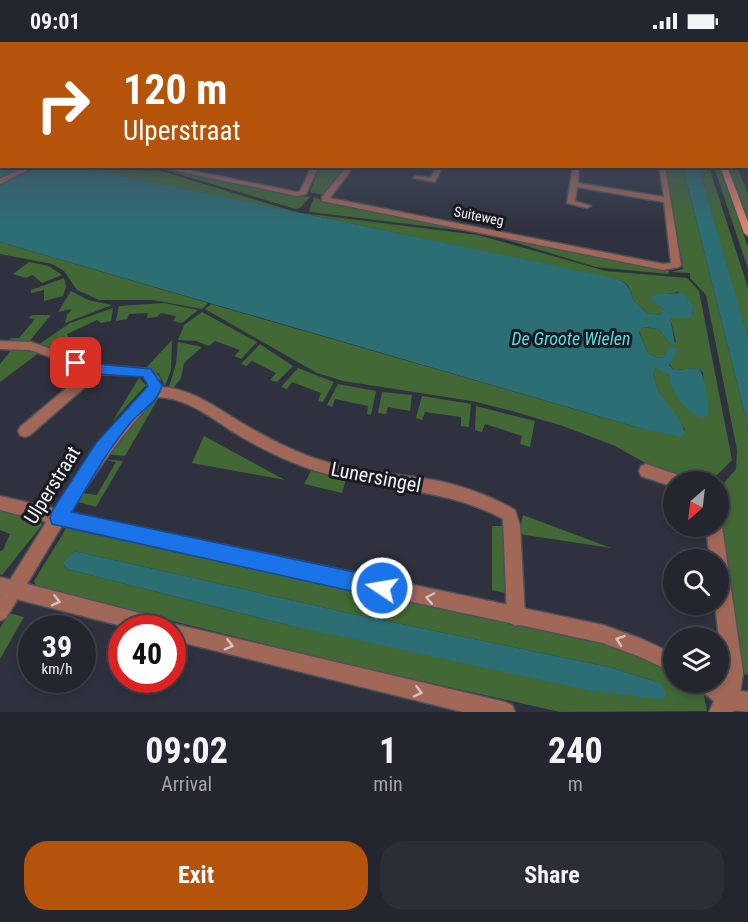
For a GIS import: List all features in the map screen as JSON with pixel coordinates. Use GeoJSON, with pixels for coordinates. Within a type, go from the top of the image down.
{"type":"FeatureCollection","features":[{"type":"Feature","properties":{"kind":"main road"},"geometry":{"type":"LineString","coordinates":[[724,168],[748,233]]}},
{"type":"Feature","properties":{"kind":"street"},"geometry":{"type":"LineString","coordinates":[[0,182],[29,168]]}},
{"type":"Feature","properties":{"kind":"street"},"geometry":{"type":"LineString","coordinates":[[166,168],[300,194],[315,168]]}},
{"type":"Feature","properties":{"kind":"street","name":"Suiteweg"},"geometry":{"type":"LineString","coordinates":[[349,168],[325,199],[669,267],[676,265],[676,262],[668,200]]}},
{"type":"Feature","properties":{"kind":"street"},"geometry":{"type":"LineString","coordinates":[[416,178],[433,181],[438,168]]}},
{"type":"Feature","properties":{"kind":"street"},"geometry":{"type":"LineString","coordinates":[[576,168],[576,185],[572,192],[571,203],[587,206]]}},
{"type":"Feature","properties":{"kind":"street"},"geometry":{"type":"LineString","coordinates":[[576,185],[668,200],[662,168]]}},
{"type":"Feature","properties":{"kind":"street"},"geometry":{"type":"LineString","coordinates":[[0,345],[31,346],[97,369],[147,372],[153,378],[154,392]]}},
{"type":"Feature","properties":{"kind":"street"},"geometry":{"type":"LineString","coordinates":[[25,431],[97,369]]}},
{"type":"Feature","properties":{"kind":"street","name":"Ulperstraat"},"geometry":{"type":"LineString","coordinates":[[0,612],[7,588],[58,518],[101,448],[129,415],[154,392]]}},
{"type":"Feature","properties":{"kind":"street","name":"Lunersingel"},"geometry":{"type":"LineString","coordinates":[[154,392],[188,397],[261,441],[316,466],[460,493],[500,508],[510,515],[512,526],[516,617]]}},
{"type":"Feature","properties":{"kind":"street"},"geometry":{"type":"LineString","coordinates":[[646,471],[663,477]]}},
{"type":"Feature","properties":{"kind":"street"},"geometry":{"type":"LineString","coordinates":[[0,502],[58,518],[603,634],[663,658]]}},
{"type":"Feature","properties":{"kind":"street"},"geometry":{"type":"LineString","coordinates":[[7,588],[112,615]]}},
{"type":"Feature","properties":{"kind":"street"},"geometry":{"type":"LineString","coordinates":[[725,615],[733,672],[726,708]]}},
{"type":"Feature","properties":{"kind":"street"},"geometry":{"type":"LineString","coordinates":[[186,634],[505,712]]}},
{"type":"Feature","properties":{"kind":"street"},"geometry":{"type":"LineString","coordinates":[[714,693],[726,708]]}},
{"type":"Feature","properties":{"kind":"street"},"geometry":{"type":"LineString","coordinates":[[726,708],[748,702]]}},
{"type":"Feature","properties":{"kind":"shaded area"},"geometry":{"type":"Polygon","coordinates":[[[85,168],[161,171],[299,213],[85,168]]]}},
{"type":"Feature","properties":{"kind":"shaded area"},"geometry":{"type":"Polygon","coordinates":[[[320,168],[347,168],[323,195],[310,192],[320,168]]]}},
{"type":"Feature","properties":{"kind":"shaded area"},"geometry":{"type":"Polygon","coordinates":[[[665,168],[683,168],[748,426],[748,675],[743,674],[729,585],[729,549],[723,549],[721,537],[729,537],[729,477],[736,469],[737,450],[706,295],[690,278],[690,273],[671,272],[683,269],[665,168]]]}},
{"type":"Feature","properties":{"kind":"shaded area"},"geometry":{"type":"Polygon","coordinates":[[[699,168],[709,168],[748,288],[748,342],[699,168]]]}},
{"type":"Feature","properties":{"kind":"shaded area"},"geometry":{"type":"Polygon","coordinates":[[[714,168],[719,168],[748,247],[748,269],[714,168]]]}},
{"type":"Feature","properties":{"kind":"shaded area"},"geometry":{"type":"Polygon","coordinates":[[[728,168],[737,168],[748,193],[748,218],[728,168]]]}},
{"type":"Feature","properties":{"kind":"shaded area"},"geometry":{"type":"Polygon","coordinates":[[[165,170],[310,197],[300,208],[296,209],[165,170]]]}},
{"type":"Feature","properties":{"kind":"shaded area"},"geometry":{"type":"Polygon","coordinates":[[[314,197],[325,202],[481,233],[311,212],[309,211],[314,197]]]}},
{"type":"Feature","properties":{"kind":"shaded area"},"geometry":{"type":"Polygon","coordinates":[[[302,213],[478,235],[606,271],[687,278],[699,291],[732,460],[721,471],[668,471],[649,465],[615,446],[563,426],[512,411],[472,401],[343,381],[317,373],[205,309],[211,304],[643,429],[685,430],[658,390],[653,373],[656,368],[662,369],[709,412],[704,393],[703,373],[699,368],[674,370],[664,357],[658,358],[648,353],[639,331],[643,327],[659,329],[669,343],[676,342],[670,318],[692,317],[690,302],[678,292],[650,297],[664,310],[660,315],[647,313],[633,300],[628,285],[619,280],[302,213]]]}},
{"type":"Feature","properties":{"kind":"shaded area"},"geometry":{"type":"Polygon","coordinates":[[[484,233],[669,271],[668,274],[596,267],[484,233]]]}},
{"type":"Feature","properties":{"kind":"shaded area"},"geometry":{"type":"Polygon","coordinates":[[[0,242],[208,303],[202,309],[153,300],[99,300],[77,290],[64,271],[52,264],[0,254],[0,242]]]}},
{"type":"Feature","properties":{"kind":"shaded area"},"geometry":{"type":"Polygon","coordinates":[[[29,262],[49,266],[62,275],[42,283],[33,275],[26,278],[13,274],[29,262]]]}},
{"type":"Feature","properties":{"kind":"shaded area"},"geometry":{"type":"Polygon","coordinates":[[[64,278],[66,286],[63,296],[44,301],[44,290],[31,293],[31,290],[64,278]]]}},
{"type":"Feature","properties":{"kind":"shaded area"},"geometry":{"type":"Polygon","coordinates":[[[71,291],[88,300],[112,305],[65,323],[72,309],[58,312],[71,291]]]}},
{"type":"Feature","properties":{"kind":"shaded area"},"geometry":{"type":"Polygon","coordinates":[[[164,303],[198,310],[182,323],[173,321],[176,316],[161,313],[157,317],[147,318],[148,313],[129,314],[127,319],[116,321],[119,306],[164,303]]]}},
{"type":"Feature","properties":{"kind":"shaded area"},"geometry":{"type":"Polygon","coordinates":[[[113,308],[111,321],[101,323],[97,320],[67,334],[69,339],[49,350],[38,345],[70,323],[113,308]]]}},
{"type":"Feature","properties":{"kind":"shaded area"},"geometry":{"type":"Polygon","coordinates":[[[202,312],[257,342],[241,359],[234,356],[240,350],[215,341],[209,346],[196,341],[178,340],[184,325],[202,312]]]}},
{"type":"Feature","properties":{"kind":"shaded area"},"geometry":{"type":"Polygon","coordinates":[[[32,315],[51,315],[28,343],[7,343],[11,338],[19,338],[35,319],[28,318],[32,315]]]}},
{"type":"Feature","properties":{"kind":"shaded area"},"geometry":{"type":"Polygon","coordinates":[[[172,340],[171,370],[165,386],[159,374],[146,368],[172,340]]]}},
{"type":"Feature","properties":{"kind":"shaded area"},"geometry":{"type":"Polygon","coordinates":[[[178,342],[202,347],[184,363],[181,378],[174,387],[169,387],[176,364],[178,342]]]}},
{"type":"Feature","properties":{"kind":"shaded area"},"geometry":{"type":"Polygon","coordinates":[[[260,344],[293,366],[277,382],[270,380],[276,373],[252,361],[246,366],[241,364],[260,344]]]}},
{"type":"Feature","properties":{"kind":"shaded area"},"geometry":{"type":"Polygon","coordinates":[[[13,348],[39,353],[0,382],[0,364],[13,348]]]}},
{"type":"Feature","properties":{"kind":"shaded area"},"geometry":{"type":"Polygon","coordinates":[[[298,368],[334,382],[323,402],[318,401],[321,393],[292,382],[287,389],[281,387],[298,368]]]}},
{"type":"Feature","properties":{"kind":"shaded area"},"geometry":{"type":"Polygon","coordinates":[[[139,378],[146,385],[112,422],[139,378]]]}},
{"type":"Feature","properties":{"kind":"shaded area"},"geometry":{"type":"Polygon","coordinates":[[[338,384],[376,391],[371,415],[367,414],[368,406],[335,399],[332,407],[327,405],[338,384]]]}},
{"type":"Feature","properties":{"kind":"shaded area"},"geometry":{"type":"Polygon","coordinates":[[[382,392],[412,395],[410,411],[388,407],[386,414],[378,413],[382,392]]]}},
{"type":"Feature","properties":{"kind":"shaded area"},"geometry":{"type":"Polygon","coordinates":[[[422,396],[471,404],[469,427],[461,426],[461,417],[425,412],[422,420],[416,418],[422,396]]]}},
{"type":"Feature","properties":{"kind":"shaded area"},"geometry":{"type":"Polygon","coordinates":[[[159,397],[125,456],[106,454],[155,398],[159,397]]]}},
{"type":"Feature","properties":{"kind":"shaded area"},"geometry":{"type":"Polygon","coordinates":[[[476,406],[535,421],[530,447],[520,444],[522,436],[485,424],[482,432],[475,430],[476,406]]]}},
{"type":"Feature","properties":{"kind":"shaded area"},"geometry":{"type":"Polygon","coordinates":[[[204,436],[285,480],[192,463],[204,436]]]}},
{"type":"Feature","properties":{"kind":"shaded area"},"geometry":{"type":"Polygon","coordinates":[[[103,459],[123,461],[96,507],[78,502],[82,493],[97,495],[116,462],[103,459]]]}},
{"type":"Feature","properties":{"kind":"shaded area"},"geometry":{"type":"Polygon","coordinates":[[[311,471],[346,480],[342,493],[304,484],[311,471]]]}},
{"type":"Feature","properties":{"kind":"shaded area"},"geometry":{"type":"Polygon","coordinates":[[[0,509],[39,519],[42,525],[2,575],[0,574],[0,551],[3,550],[10,534],[0,530],[0,509]]]}},
{"type":"Feature","properties":{"kind":"shaded area"},"geometry":{"type":"Polygon","coordinates":[[[523,515],[611,548],[519,534],[523,515]]]}},
{"type":"Feature","properties":{"kind":"shaded area"},"geometry":{"type":"Polygon","coordinates":[[[73,526],[598,639],[663,667],[663,693],[703,693],[707,711],[560,712],[337,662],[186,624],[186,615],[148,615],[36,587],[34,581],[67,527],[73,526]],[[74,551],[64,566],[67,569],[288,625],[660,683],[609,667],[353,614],[74,551]]]}},
{"type":"Feature","properties":{"kind":"shaded area"},"geometry":{"type":"Polygon","coordinates":[[[492,526],[503,526],[506,593],[492,590],[492,526]]]}},
{"type":"Feature","properties":{"kind":"shaded area"},"geometry":{"type":"Polygon","coordinates":[[[9,613],[18,615],[18,628],[0,659],[0,628],[9,613]]]}},
{"type":"Feature","properties":{"kind":"water","name":"De Groote Wielen"},"geometry":{"type":"Polygon","coordinates":[[[0,168],[85,168],[618,279],[626,284],[633,300],[647,313],[660,315],[664,310],[649,297],[659,294],[684,293],[693,306],[692,318],[670,318],[675,344],[669,343],[659,329],[643,327],[639,332],[648,353],[658,358],[664,357],[669,347],[678,349],[669,365],[674,370],[699,368],[709,412],[705,418],[692,413],[677,396],[669,375],[656,368],[653,373],[658,390],[681,422],[685,433],[682,437],[643,429],[0,242],[0,168]]]}},
{"type":"Feature","properties":{"kind":"water"},"geometry":{"type":"Polygon","coordinates":[[[683,168],[699,168],[748,339],[748,426],[683,168]]]}},
{"type":"Feature","properties":{"kind":"water"},"geometry":{"type":"Polygon","coordinates":[[[74,551],[353,614],[609,667],[660,683],[663,693],[666,693],[664,700],[592,691],[288,625],[67,569],[63,563],[74,551]]]}},
{"type":"Feature","properties":{"kind":"route"},"geometry":{"type":"LineString","coordinates":[[76,363],[97,369],[147,372],[153,378],[155,385],[154,392],[129,415],[101,448],[58,518],[382,588]]}}]}
